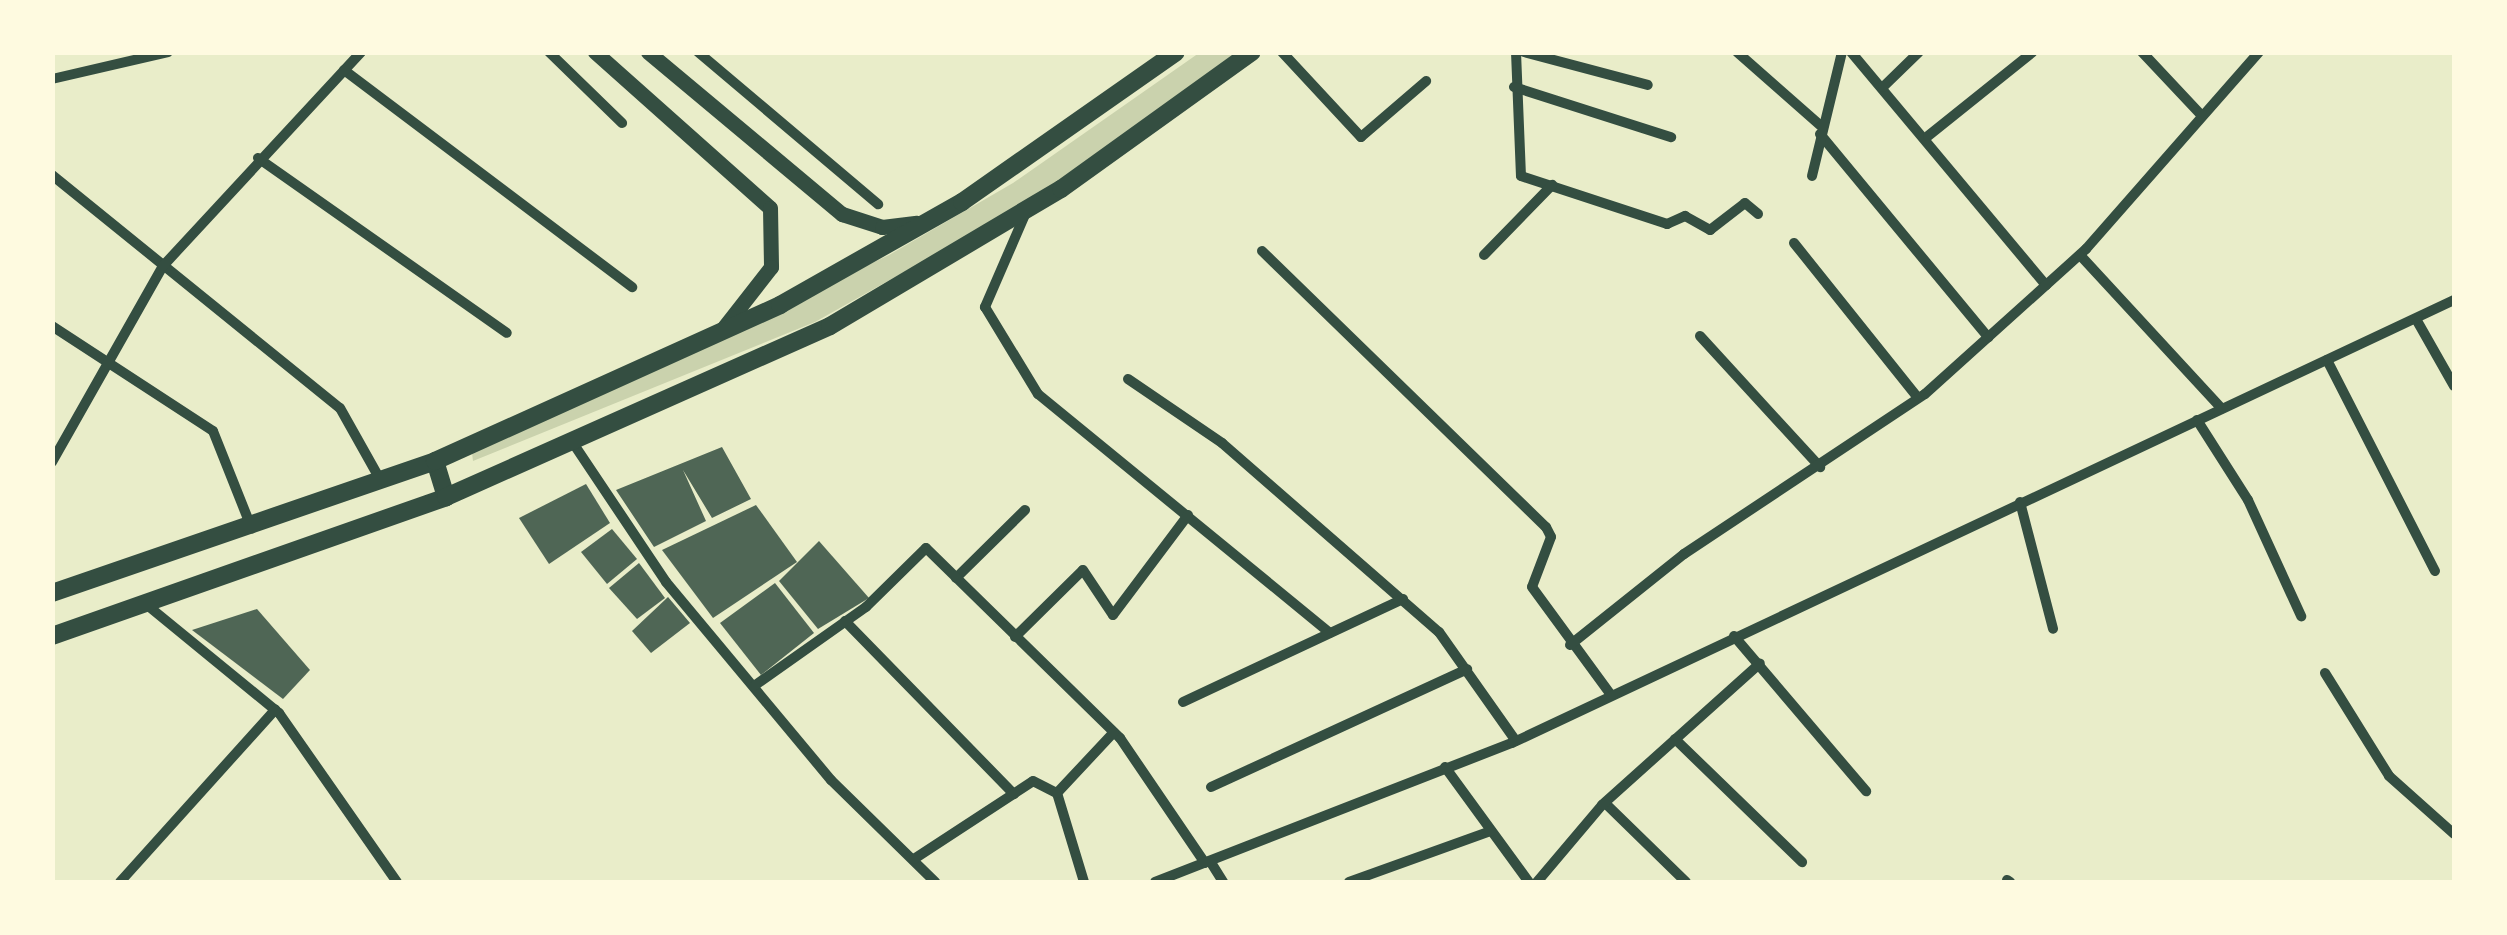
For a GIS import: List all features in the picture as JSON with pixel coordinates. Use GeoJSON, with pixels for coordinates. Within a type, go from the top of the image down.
{"type":"FeatureCollection","features":[{"type":"Feature","properties":{"kind":"highway"},"geometry":{"type":"LineString","coordinates":[[52,593],[253,530],[382,482],[719,334],[935,218],[1176,52]]}},
{"type":"Feature","properties":{"kind":"highway"},"geometry":{"type":"LineString","coordinates":[[52,636],[446,497],[830,326],[1027,210],[1252,52]]}},
{"type":"Feature","properties":{"kind":"highway"},"geometry":{"type":"LineString","coordinates":[[436,461],[446,497]]}},
{"type":"Feature","properties":{"kind":"main road"},"geometry":{"type":"LineString","coordinates":[[595,52],[770,208],[770,267],[719,334]]}},
{"type":"Feature","properties":{"kind":"main road"},"geometry":{"type":"LineString","coordinates":[[648,52],[842,214],[891,228],[935,218]]}},
{"type":"Feature","properties":{"kind":"street"},"geometry":{"type":"LineString","coordinates":[[52,80],[168,52]]}},
{"type":"Feature","properties":{"kind":"street"},"geometry":{"type":"LineString","coordinates":[[52,462],[105,360],[163,266],[258,158],[361,52]]}},
{"type":"Feature","properties":{"kind":"street"},"geometry":{"type":"LineString","coordinates":[[549,52],[622,123]]}},
{"type":"Feature","properties":{"kind":"street"},"geometry":{"type":"LineString","coordinates":[[698,52],[878,204]]}},
{"type":"Feature","properties":{"kind":"street"},"geometry":{"type":"LineString","coordinates":[[1282,52],[1360,137],[1426,80]]}},
{"type":"Feature","properties":{"kind":"street"},"geometry":{"type":"LineString","coordinates":[[1516,52],[1514,166],[1552,185],[1668,224],[1685,216],[1710,230],[1745,203],[1758,214]]}},
{"type":"Feature","properties":{"kind":"street"},"geometry":{"type":"LineString","coordinates":[[1524,52],[1648,86]]}},
{"type":"Feature","properties":{"kind":"street"},"geometry":{"type":"LineString","coordinates":[[1737,52],[1820,130],[1988,337]]}},
{"type":"Feature","properties":{"kind":"street"},"geometry":{"type":"LineString","coordinates":[[1812,176],[1820,130],[1842,52]]}},
{"type":"Feature","properties":{"kind":"street"},"geometry":{"type":"LineString","coordinates":[[1851,52],[1928,136],[2046,285]]}},
{"type":"Feature","properties":{"kind":"street"},"geometry":{"type":"LineString","coordinates":[[1883,87],[1919,52]]}},
{"type":"Feature","properties":{"kind":"street"},"geometry":{"type":"LineString","coordinates":[[1928,136],[2033,52]]}},
{"type":"Feature","properties":{"kind":"street"},"geometry":{"type":"LineString","coordinates":[[2142,52],[2202,116]]}},
{"type":"Feature","properties":{"kind":"street"},"geometry":{"type":"LineString","coordinates":[[1570,644],[1684,554],[1918,398],[2080,255],[2260,52]]}},
{"type":"Feature","properties":{"kind":"street"},"geometry":{"type":"LineString","coordinates":[[344,70],[632,287]]}},
{"type":"Feature","properties":{"kind":"street"},"geometry":{"type":"LineString","coordinates":[[1514,87],[1671,137]]}},
{"type":"Feature","properties":{"kind":"street"},"geometry":{"type":"LineString","coordinates":[[258,158],[507,332]]}},
{"type":"Feature","properties":{"kind":"street"},"geometry":{"type":"LineString","coordinates":[[52,175],[340,408],[382,482]]}},
{"type":"Feature","properties":{"kind":"street"},"geometry":{"type":"LineString","coordinates":[[1484,255],[1552,185]]}},
{"type":"Feature","properties":{"kind":"street"},"geometry":{"type":"LineString","coordinates":[[1027,210],[1026,228],[988,296],[995,332],[1060,419],[1188,515],[1330,633]]}},
{"type":"Feature","properties":{"kind":"street"},"geometry":{"type":"LineString","coordinates":[[1794,243],[1918,398]]}},
{"type":"Feature","properties":{"kind":"street"},"geometry":{"type":"LineString","coordinates":[[1262,251],[1546,526],[1551,537],[1532,587],[1611,695]]}},
{"type":"Feature","properties":{"kind":"street"},"geometry":{"type":"LineString","coordinates":[[2080,255],[2222,409]]}},
{"type":"Feature","properties":{"kind":"street"},"geometry":{"type":"LineString","coordinates":[[1155,882],[1516,741],[2454,300]]}},
{"type":"Feature","properties":{"kind":"street"},"geometry":{"type":"LineString","coordinates":[[2416,318],[2454,386]]}},
{"type":"Feature","properties":{"kind":"street"},"geometry":{"type":"LineString","coordinates":[[52,326],[225,444],[253,530]]}},
{"type":"Feature","properties":{"kind":"street"},"geometry":{"type":"LineString","coordinates":[[1700,336],[1820,466]]}},
{"type":"Feature","properties":{"kind":"street"},"geometry":{"type":"LineString","coordinates":[[2326,360],[2435,571]]}},
{"type":"Feature","properties":{"kind":"street"},"geometry":{"type":"LineString","coordinates":[[1128,378],[1222,443],[1403,599],[1467,669],[1516,741]]}},
{"type":"Feature","properties":{"kind":"street"},"geometry":{"type":"LineString","coordinates":[[2197,420],[2248,500],[2300,616]]}},
{"type":"Feature","properties":{"kind":"street"},"geometry":{"type":"LineString","coordinates":[[573,443],[616,518],[831,780],[935,882]]}},
{"type":"Feature","properties":{"kind":"street"},"geometry":{"type":"LineString","coordinates":[[2020,502],[2054,629]]}},
{"type":"Feature","properties":{"kind":"street"},"geometry":{"type":"LineString","coordinates":[[956,578],[1025,510]]}},
{"type":"Feature","properties":{"kind":"street"},"geometry":{"type":"LineString","coordinates":[[1015,637],[1083,570],[1113,615],[1188,515]]}},
{"type":"Feature","properties":{"kind":"street"},"geometry":{"type":"LineString","coordinates":[[754,686],[846,622],[926,548],[1114,732],[1222,882]]}},
{"type":"Feature","properties":{"kind":"street"},"geometry":{"type":"LineString","coordinates":[[1183,702],[1403,599]]}},
{"type":"Feature","properties":{"kind":"street"},"geometry":{"type":"LineString","coordinates":[[147,605],[275,710],[394,881]]}},
{"type":"Feature","properties":{"kind":"street"},"geometry":{"type":"LineString","coordinates":[[846,622],[1014,794]]}},
{"type":"Feature","properties":{"kind":"street"},"geometry":{"type":"LineString","coordinates":[[1734,636],[1866,791]]}},
{"type":"Feature","properties":{"kind":"street"},"geometry":{"type":"LineString","coordinates":[[1537,882],[1605,802],[1760,663]]}},
{"type":"Feature","properties":{"kind":"street"},"geometry":{"type":"LineString","coordinates":[[1211,787],[1467,669]]}},
{"type":"Feature","properties":{"kind":"street"},"geometry":{"type":"LineString","coordinates":[[2325,672],[2389,776],[2454,834]]}},
{"type":"Feature","properties":{"kind":"street"},"geometry":{"type":"LineString","coordinates":[[120,882],[275,710]]}},
{"type":"Feature","properties":{"kind":"street"},"geometry":{"type":"LineString","coordinates":[[1057,793],[1114,732]]}},
{"type":"Feature","properties":{"kind":"street"},"geometry":{"type":"LineString","coordinates":[[1675,739],[1802,862]]}},
{"type":"Feature","properties":{"kind":"street"},"geometry":{"type":"LineString","coordinates":[[1444,768],[1529,882]]}},
{"type":"Feature","properties":{"kind":"street"},"geometry":{"type":"LineString","coordinates":[[914,859],[1033,781],[1057,793],[1084,882]]}},
{"type":"Feature","properties":{"kind":"street"},"geometry":{"type":"LineString","coordinates":[[1605,802],[1686,882]]}},
{"type":"Feature","properties":{"kind":"street"},"geometry":{"type":"LineString","coordinates":[[1349,882],[1491,831]]}},
{"type":"Feature","properties":{"kind":"street"},"geometry":{"type":"LineString","coordinates":[[1380,872],[1387,882]]}},
{"type":"Feature","properties":{"kind":"green space"},"geometry":{"type":"Polygon","coordinates":[[[1199,53],[1236,53],[1048,188],[815,322],[473,461],[472,453],[889,255],[1013,183],[1199,53]]]}},
{"type":"Feature","properties":{"kind":"building"},"geometry":{"type":"Polygon","coordinates":[[[722,447],[751,499],[712,518],[683,470],[706,521],[654,547],[616,490],[722,447]]]}},
{"type":"Feature","properties":{"kind":"building"},"geometry":{"type":"Polygon","coordinates":[[[586,484],[610,523],[549,564],[519,518],[586,484]]]}},
{"type":"Feature","properties":{"kind":"building"},"geometry":{"type":"Polygon","coordinates":[[[756,505],[797,562],[713,618],[662,550],[756,505]]]}},
{"type":"Feature","properties":{"kind":"building"},"geometry":{"type":"Polygon","coordinates":[[[612,529],[637,559],[607,584],[581,552],[612,529]]]}},
{"type":"Feature","properties":{"kind":"building"},"geometry":{"type":"Polygon","coordinates":[[[819,541],[869,598],[818,629],[779,581],[819,541]]]}},
{"type":"Feature","properties":{"kind":"building"},"geometry":{"type":"Polygon","coordinates":[[[639,563],[665,598],[637,619],[609,588],[639,563]]]}},
{"type":"Feature","properties":{"kind":"building"},"geometry":{"type":"Polygon","coordinates":[[[775,583],[814,633],[761,675],[720,623],[775,583]]]}},
{"type":"Feature","properties":{"kind":"building"},"geometry":{"type":"Polygon","coordinates":[[[668,597],[690,623],[651,653],[632,631],[668,597]]]}},
{"type":"Feature","properties":{"kind":"building"},"geometry":{"type":"Polygon","coordinates":[[[257,609],[310,670],[283,699],[192,630],[257,609]]]}}]}
